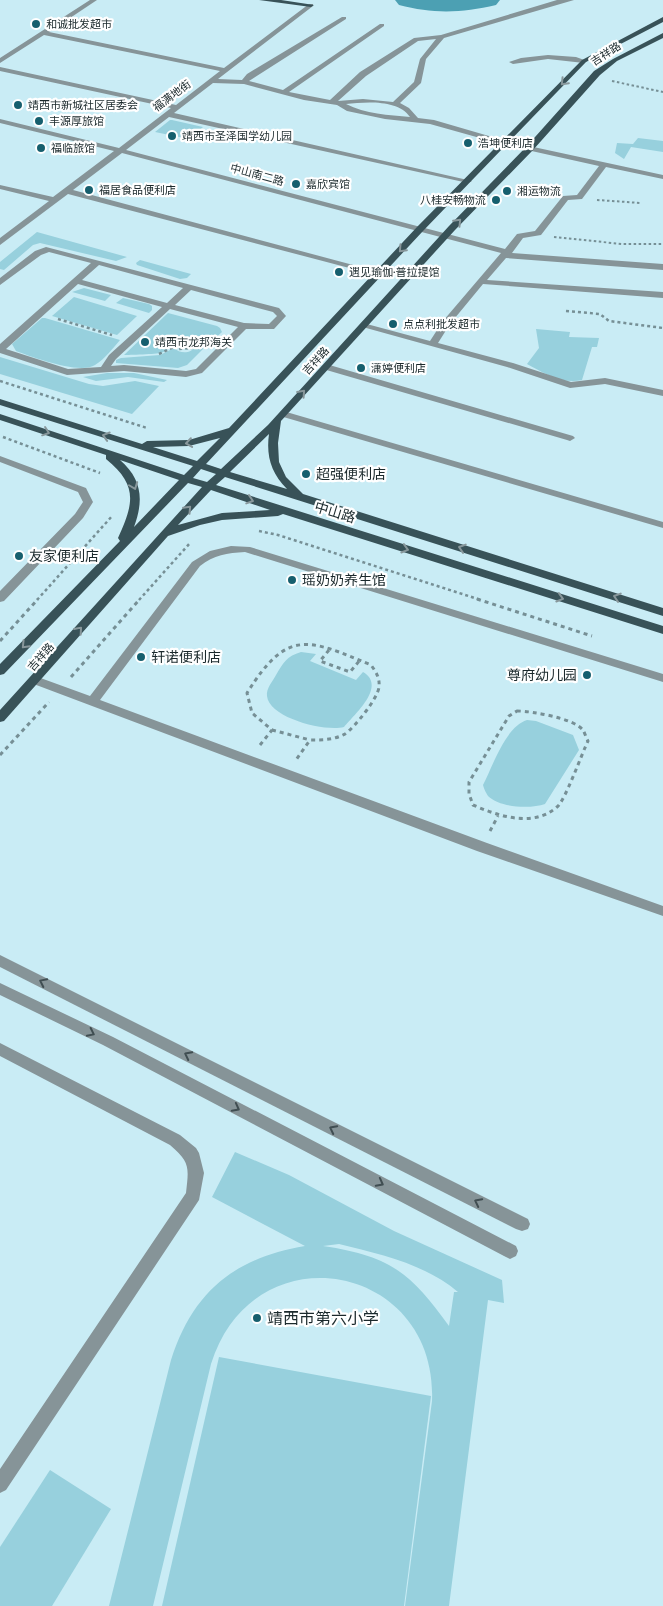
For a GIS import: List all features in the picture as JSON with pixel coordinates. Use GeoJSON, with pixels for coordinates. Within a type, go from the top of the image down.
{"type":"FeatureCollection","features":[{"type":"Feature","properties":{"kind":"main road"},"geometry":{"type":"LineString","coordinates":[[262,0],[310,5]]}},
{"type":"Feature","properties":{"kind":"main road"},"geometry":{"type":"LineString","coordinates":[[292,0],[310,5]]}},
{"type":"Feature","properties":{"kind":"main road","name":"吉祥路"},"geometry":{"type":"LineString","coordinates":[[0,670],[199,465],[420,229],[584,61],[663,19]]}},
{"type":"Feature","properties":{"kind":"main road"},"geometry":{"type":"LineString","coordinates":[[646,28],[663,34]]}},
{"type":"Feature","properties":{"kind":"main road","name":"吉祥路"},"geometry":{"type":"LineString","coordinates":[[0,718],[164,534],[209,486],[281,416],[445,236],[530,148],[597,73],[615,60],[663,34]]}},
{"type":"Feature","properties":{"kind":"main road","name":"中山路"},"geometry":{"type":"LineString","coordinates":[[0,402],[663,612]]}},
{"type":"Feature","properties":{"kind":"main road"},"geometry":{"type":"LineString","coordinates":[[281,416],[272,442],[272,459],[282,479],[302,497]]}},
{"type":"Feature","properties":{"kind":"main road","name":"中山路"},"geometry":{"type":"LineString","coordinates":[[0,417],[290,513],[663,630]]}},
{"type":"Feature","properties":{"kind":"main road"},"geometry":{"type":"LineString","coordinates":[[125,442],[184,444],[208,439],[234,428]]}},
{"type":"Feature","properties":{"kind":"main road"},"geometry":{"type":"LineString","coordinates":[[102,451],[120,465],[136,487],[136,510],[117,550]]}},
{"type":"Feature","properties":{"kind":"main road"},"geometry":{"type":"LineString","coordinates":[[164,534],[200,521],[237,513],[290,513]]}},
{"type":"Feature","properties":{"kind":"street"},"geometry":{"type":"LineString","coordinates":[[0,61],[94,0]]}},
{"type":"Feature","properties":{"kind":"street"},"geometry":{"type":"LineString","coordinates":[[514,6],[571,0]]}},
{"type":"Feature","properties":{"kind":"street"},"geometry":{"type":"LineString","coordinates":[[336,102],[363,74],[416,39],[442,37],[557,2]]}},
{"type":"Feature","properties":{"kind":"street","name":"福满地街"},"geometry":{"type":"LineString","coordinates":[[0,242],[310,5]]}},
{"type":"Feature","properties":{"kind":"street"},"geometry":{"type":"LineString","coordinates":[[244,82],[250,76],[344,18]]}},
{"type":"Feature","properties":{"kind":"street"},"geometry":{"type":"LineString","coordinates":[[283,93],[382,25]]}},
{"type":"Feature","properties":{"kind":"street"},"geometry":{"type":"LineString","coordinates":[[44,33],[225,70]]}},
{"type":"Feature","properties":{"kind":"street"},"geometry":{"type":"LineString","coordinates":[[395,104],[417,82],[423,59],[442,37]]}},
{"type":"Feature","properties":{"kind":"street"},"geometry":{"type":"LineString","coordinates":[[513,62],[530,59],[567,58],[584,61]]}},
{"type":"Feature","properties":{"kind":"street"},"geometry":{"type":"LineString","coordinates":[[0,69],[177,107]]}},
{"type":"Feature","properties":{"kind":"street"},"geometry":{"type":"LineString","coordinates":[[211,81],[244,82],[283,93],[336,102],[355,100],[395,104],[410,112],[416,120]]}},
{"type":"Feature","properties":{"kind":"street"},"geometry":{"type":"LineString","coordinates":[[336,102],[350,109],[385,117],[416,120],[505,143],[663,177]]}},
{"type":"Feature","properties":{"kind":"street"},"geometry":{"type":"LineString","coordinates":[[167,114],[468,181]]}},
{"type":"Feature","properties":{"kind":"street","name":"中山南二路"},"geometry":{"type":"LineString","coordinates":[[0,121],[119,150],[420,229],[507,254],[663,267]]}},
{"type":"Feature","properties":{"kind":"street"},"geometry":{"type":"LineString","coordinates":[[432,345],[446,323],[484,282],[520,236],[536,234],[541,231],[566,198],[577,198],[604,165]]}},
{"type":"Feature","properties":{"kind":"street"},"geometry":{"type":"LineString","coordinates":[[0,187],[54,200]]}},
{"type":"Feature","properties":{"kind":"street"},"geometry":{"type":"LineString","coordinates":[[66,191],[379,273]]}},
{"type":"Feature","properties":{"kind":"street"},"geometry":{"type":"LineString","coordinates":[[0,282],[44,250],[189,287],[282,313],[282,316],[271,327],[244,326],[76,281]]}},
{"type":"Feature","properties":{"kind":"street"},"geometry":{"type":"LineString","coordinates":[[97,262],[0,350],[67,372],[124,368],[180,374],[193,373],[199,371],[244,326]]}},
{"type":"Feature","properties":{"kind":"street"},"geometry":{"type":"LineString","coordinates":[[484,282],[663,295]]}},
{"type":"Feature","properties":{"kind":"street"},"geometry":{"type":"LineString","coordinates":[[104,370],[112,357],[189,287]]}},
{"type":"Feature","properties":{"kind":"street"},"geometry":{"type":"LineString","coordinates":[[363,326],[510,365],[570,385],[605,381],[663,393]]}},
{"type":"Feature","properties":{"kind":"street"},"geometry":{"type":"LineString","coordinates":[[326,367],[570,438]]}},
{"type":"Feature","properties":{"kind":"street"},"geometry":{"type":"LineString","coordinates":[[281,416],[663,526]]}},
{"type":"Feature","properties":{"kind":"street"},"geometry":{"type":"LineString","coordinates":[[0,459],[82,490],[88,502],[79,516],[0,598]]}},
{"type":"Feature","properties":{"kind":"street"},"geometry":{"type":"LineString","coordinates":[[92,702],[196,564],[209,554],[226,549],[246,549],[663,678]]}},
{"type":"Feature","properties":{"kind":"street"},"geometry":{"type":"LineString","coordinates":[[35,680],[482,848],[663,911]]}},
{"type":"Feature","properties":{"kind":"street"},"geometry":{"type":"LineString","coordinates":[[0,961],[522,1224]]}},
{"type":"Feature","properties":{"kind":"street"},"geometry":{"type":"LineString","coordinates":[[0,989],[108,1041],[510,1252]]}},
{"type":"Feature","properties":{"kind":"street"},"geometry":{"type":"LineString","coordinates":[[0,1049],[175,1140],[192,1154],[196,1174],[194,1195],[0,1484]]}},
{"type":"Feature","properties":{"kind":"path"},"geometry":{"type":"LineString","coordinates":[[597,73],[614,82],[663,92]]}},
{"type":"Feature","properties":{"kind":"path"},"geometry":{"type":"LineString","coordinates":[[577,198],[640,203]]}},
{"type":"Feature","properties":{"kind":"path"},"geometry":{"type":"LineString","coordinates":[[536,234],[622,244],[663,244]]}},
{"type":"Feature","properties":{"kind":"path"},"geometry":{"type":"LineString","coordinates":[[566,311],[600,314],[609,321],[663,328]]}},
{"type":"Feature","properties":{"kind":"path"},"geometry":{"type":"LineString","coordinates":[[51,318],[118,336]]}},
{"type":"Feature","properties":{"kind":"path"},"geometry":{"type":"LineString","coordinates":[[187,342],[192,346],[183,350],[176,348],[178,344],[187,342]]}},
{"type":"Feature","properties":{"kind":"path"},"geometry":{"type":"LineString","coordinates":[[256,531],[278,535],[597,638]]}},
{"type":"Feature","properties":{"kind":"path"},"geometry":{"type":"LineString","coordinates":[[0,755],[170,563],[198,538]]}},
{"type":"Feature","properties":{"kind":"path"},"geometry":{"type":"LineString","coordinates":[[312,643],[360,660],[371,665],[377,673],[380,684],[378,692],[348,734],[326,741],[310,740],[272,730],[252,714],[247,693],[269,660],[292,645],[312,643]]}},
{"type":"Feature","properties":{"kind":"path"},"geometry":{"type":"LineString","coordinates":[[329,649],[320,661],[350,672],[360,660]]}},
{"type":"Feature","properties":{"kind":"path"},"geometry":{"type":"LineString","coordinates":[[517,711],[532,711],[574,724],[582,729],[588,742],[558,807],[538,818],[524,819],[498,816],[473,804],[469,794],[469,782],[509,716],[517,711]]}},
{"type":"Feature","properties":{"kind":"path"},"geometry":{"type":"LineString","coordinates":[[248,760],[272,730]]}},
{"type":"Feature","properties":{"kind":"path"},"geometry":{"type":"LineString","coordinates":[[286,774],[310,740]]}},
{"type":"Feature","properties":{"kind":"path"},"geometry":{"type":"LineString","coordinates":[[482,848],[498,816]]}},
{"type":"Feature","properties":{"kind":"shaded area"},"geometry":{"type":"Polygon","coordinates":[[[170,120],[203,127],[189,139],[155,132],[170,120]]]}},
{"type":"Feature","properties":{"kind":"shaded area"},"geometry":{"type":"Polygon","coordinates":[[[638,138],[663,141],[663,152],[631,147],[624,159],[615,153],[617,143],[633,144],[638,138]]]}},
{"type":"Feature","properties":{"kind":"shaded area"},"geometry":{"type":"Polygon","coordinates":[[[37,232],[127,257],[116,261],[40,243],[33,245],[4,270],[0,269],[0,262],[37,232]]]}},
{"type":"Feature","properties":{"kind":"shaded area"},"geometry":{"type":"Polygon","coordinates":[[[140,260],[191,274],[187,278],[180,279],[137,265],[136,263],[140,260]]]}},
{"type":"Feature","properties":{"kind":"shaded area"},"geometry":{"type":"Polygon","coordinates":[[[84,288],[111,295],[105,301],[72,292],[84,288]]]}},
{"type":"Feature","properties":{"kind":"shaded area"},"geometry":{"type":"Polygon","coordinates":[[[74,297],[137,316],[117,335],[52,316],[74,297]]]}},
{"type":"Feature","properties":{"kind":"shaded area"},"geometry":{"type":"Polygon","coordinates":[[[123,298],[149,304],[152,306],[152,310],[149,313],[116,303],[123,298]]]}},
{"type":"Feature","properties":{"kind":"shaded area"},"geometry":{"type":"Polygon","coordinates":[[[168,313],[217,326],[222,332],[209,344],[196,345],[191,341],[182,340],[161,353],[124,355],[168,313]]]}},
{"type":"Feature","properties":{"kind":"shaded area"},"geometry":{"type":"Polygon","coordinates":[[[42,318],[120,340],[102,360],[88,368],[68,367],[16,351],[12,344],[42,318]]]}},
{"type":"Feature","properties":{"kind":"shaded area"},"geometry":{"type":"Polygon","coordinates":[[[536,329],[570,332],[569,337],[599,338],[597,347],[592,347],[582,380],[568,381],[560,379],[527,364],[539,348],[536,329]]]}},
{"type":"Feature","properties":{"kind":"shaded area"},"geometry":{"type":"Polygon","coordinates":[[[196,346],[206,346],[187,365],[178,368],[116,363],[116,360],[121,358],[160,355],[174,348],[179,351],[188,352],[196,346]]]}},
{"type":"Feature","properties":{"kind":"shaded area"},"geometry":{"type":"Polygon","coordinates":[[[0,357],[89,384],[103,386],[135,381],[159,386],[132,414],[0,374],[0,357]]]}},
{"type":"Feature","properties":{"kind":"shaded area"},"geometry":{"type":"Polygon","coordinates":[[[107,373],[134,373],[167,380],[164,382],[128,377],[96,381],[83,377],[107,373]]]}},
{"type":"Feature","properties":{"kind":"shaded area"},"geometry":{"type":"Polygon","coordinates":[[[301,652],[316,654],[310,661],[356,680],[363,672],[370,678],[372,685],[367,700],[344,727],[324,727],[299,722],[277,711],[270,704],[267,693],[270,685],[286,660],[301,652]]]}},
{"type":"Feature","properties":{"kind":"shaded area"},"geometry":{"type":"Polygon","coordinates":[[[527,720],[536,721],[573,735],[579,750],[545,804],[524,807],[500,803],[488,796],[483,785],[500,748],[512,730],[527,720]]]}},
{"type":"Feature","properties":{"kind":"shaded area"},"geometry":{"type":"Polygon","coordinates":[[[235,1152],[289,1175],[394,1231],[502,1280],[504,1303],[488,1300],[449,1606],[405,1606],[432,1401],[426,1354],[406,1318],[376,1293],[340,1280],[301,1280],[265,1293],[233,1321],[211,1364],[153,1606],[109,1606],[171,1360],[180,1336],[191,1315],[220,1282],[238,1269],[258,1259],[305,1246],[212,1197],[235,1152]],[[339,1244],[323,1246],[346,1250],[382,1261],[410,1280],[435,1307],[449,1326],[454,1292],[458,1292],[445,1282],[402,1261],[339,1244]]]}},
{"type":"Feature","properties":{"kind":"shaded area"},"geometry":{"type":"Polygon","coordinates":[[[219,1357],[431,1396],[404,1606],[162,1606],[219,1357]]]}},
{"type":"Feature","properties":{"kind":"shaded area"},"geometry":{"type":"Polygon","coordinates":[[[50,1470],[111,1509],[52,1606],[0,1606],[0,1547],[50,1470]]]}},
{"type":"Feature","properties":{"kind":"waterway"},"geometry":{"type":"LineString","coordinates":[[407,0],[449,6],[488,0]]}},
{"type":"Feature","properties":{"kind":"place","name":"和诚批发超市"},"geometry":{"type":"Point","coordinates":[36,24]}},
{"type":"Feature","properties":{"kind":"place","name":"靖西市新城社区居委会"},"geometry":{"type":"Point","coordinates":[18,105]}},
{"type":"Feature","properties":{"kind":"place","name":"丰源厚旅馆"},"geometry":{"type":"Point","coordinates":[39,121]}},
{"type":"Feature","properties":{"kind":"place","name":"靖西市圣泽国学幼儿园"},"geometry":{"type":"Point","coordinates":[172,136]}},
{"type":"Feature","properties":{"kind":"place","name":"浩坤便利店"},"geometry":{"type":"Point","coordinates":[468,143]}},
{"type":"Feature","properties":{"kind":"place","name":"福临旅馆"},"geometry":{"type":"Point","coordinates":[41,148]}},
{"type":"Feature","properties":{"kind":"place","name":"嘉欣宾馆"},"geometry":{"type":"Point","coordinates":[296,184]}},
{"type":"Feature","properties":{"kind":"place","name":"福居食品便利店"},"geometry":{"type":"Point","coordinates":[89,190]}},
{"type":"Feature","properties":{"kind":"place","name":"湘运物流"},"geometry":{"type":"Point","coordinates":[507,191]}},
{"type":"Feature","properties":{"kind":"place","name":"八桂安畅物流"},"geometry":{"type":"Point","coordinates":[496,200]}},
{"type":"Feature","properties":{"kind":"place","name":"遇见瑜伽·普拉提馆"},"geometry":{"type":"Point","coordinates":[339,272]}},
{"type":"Feature","properties":{"kind":"place","name":"点点利批发超市"},"geometry":{"type":"Point","coordinates":[393,324]}},
{"type":"Feature","properties":{"kind":"place","name":"靖西市龙邦海关"},"geometry":{"type":"Point","coordinates":[145,342]}},
{"type":"Feature","properties":{"kind":"place","name":"潇婷便利店"},"geometry":{"type":"Point","coordinates":[361,368]}},
{"type":"Feature","properties":{"kind":"place","name":"超强便利店"},"geometry":{"type":"Point","coordinates":[306,474]}},
{"type":"Feature","properties":{"kind":"place","name":"友家便利店"},"geometry":{"type":"Point","coordinates":[19,556]}},
{"type":"Feature","properties":{"kind":"place","name":"瑶奶奶养生馆"},"geometry":{"type":"Point","coordinates":[292,580]}},
{"type":"Feature","properties":{"kind":"place","name":"轩诺便利店"},"geometry":{"type":"Point","coordinates":[141,657]}},
{"type":"Feature","properties":{"kind":"place","name":"尊府幼儿园"},"geometry":{"type":"Point","coordinates":[587,675]}},
{"type":"Feature","properties":{"kind":"place","name":"靖西市第六小学"},"geometry":{"type":"Point","coordinates":[257,1318]}}]}
